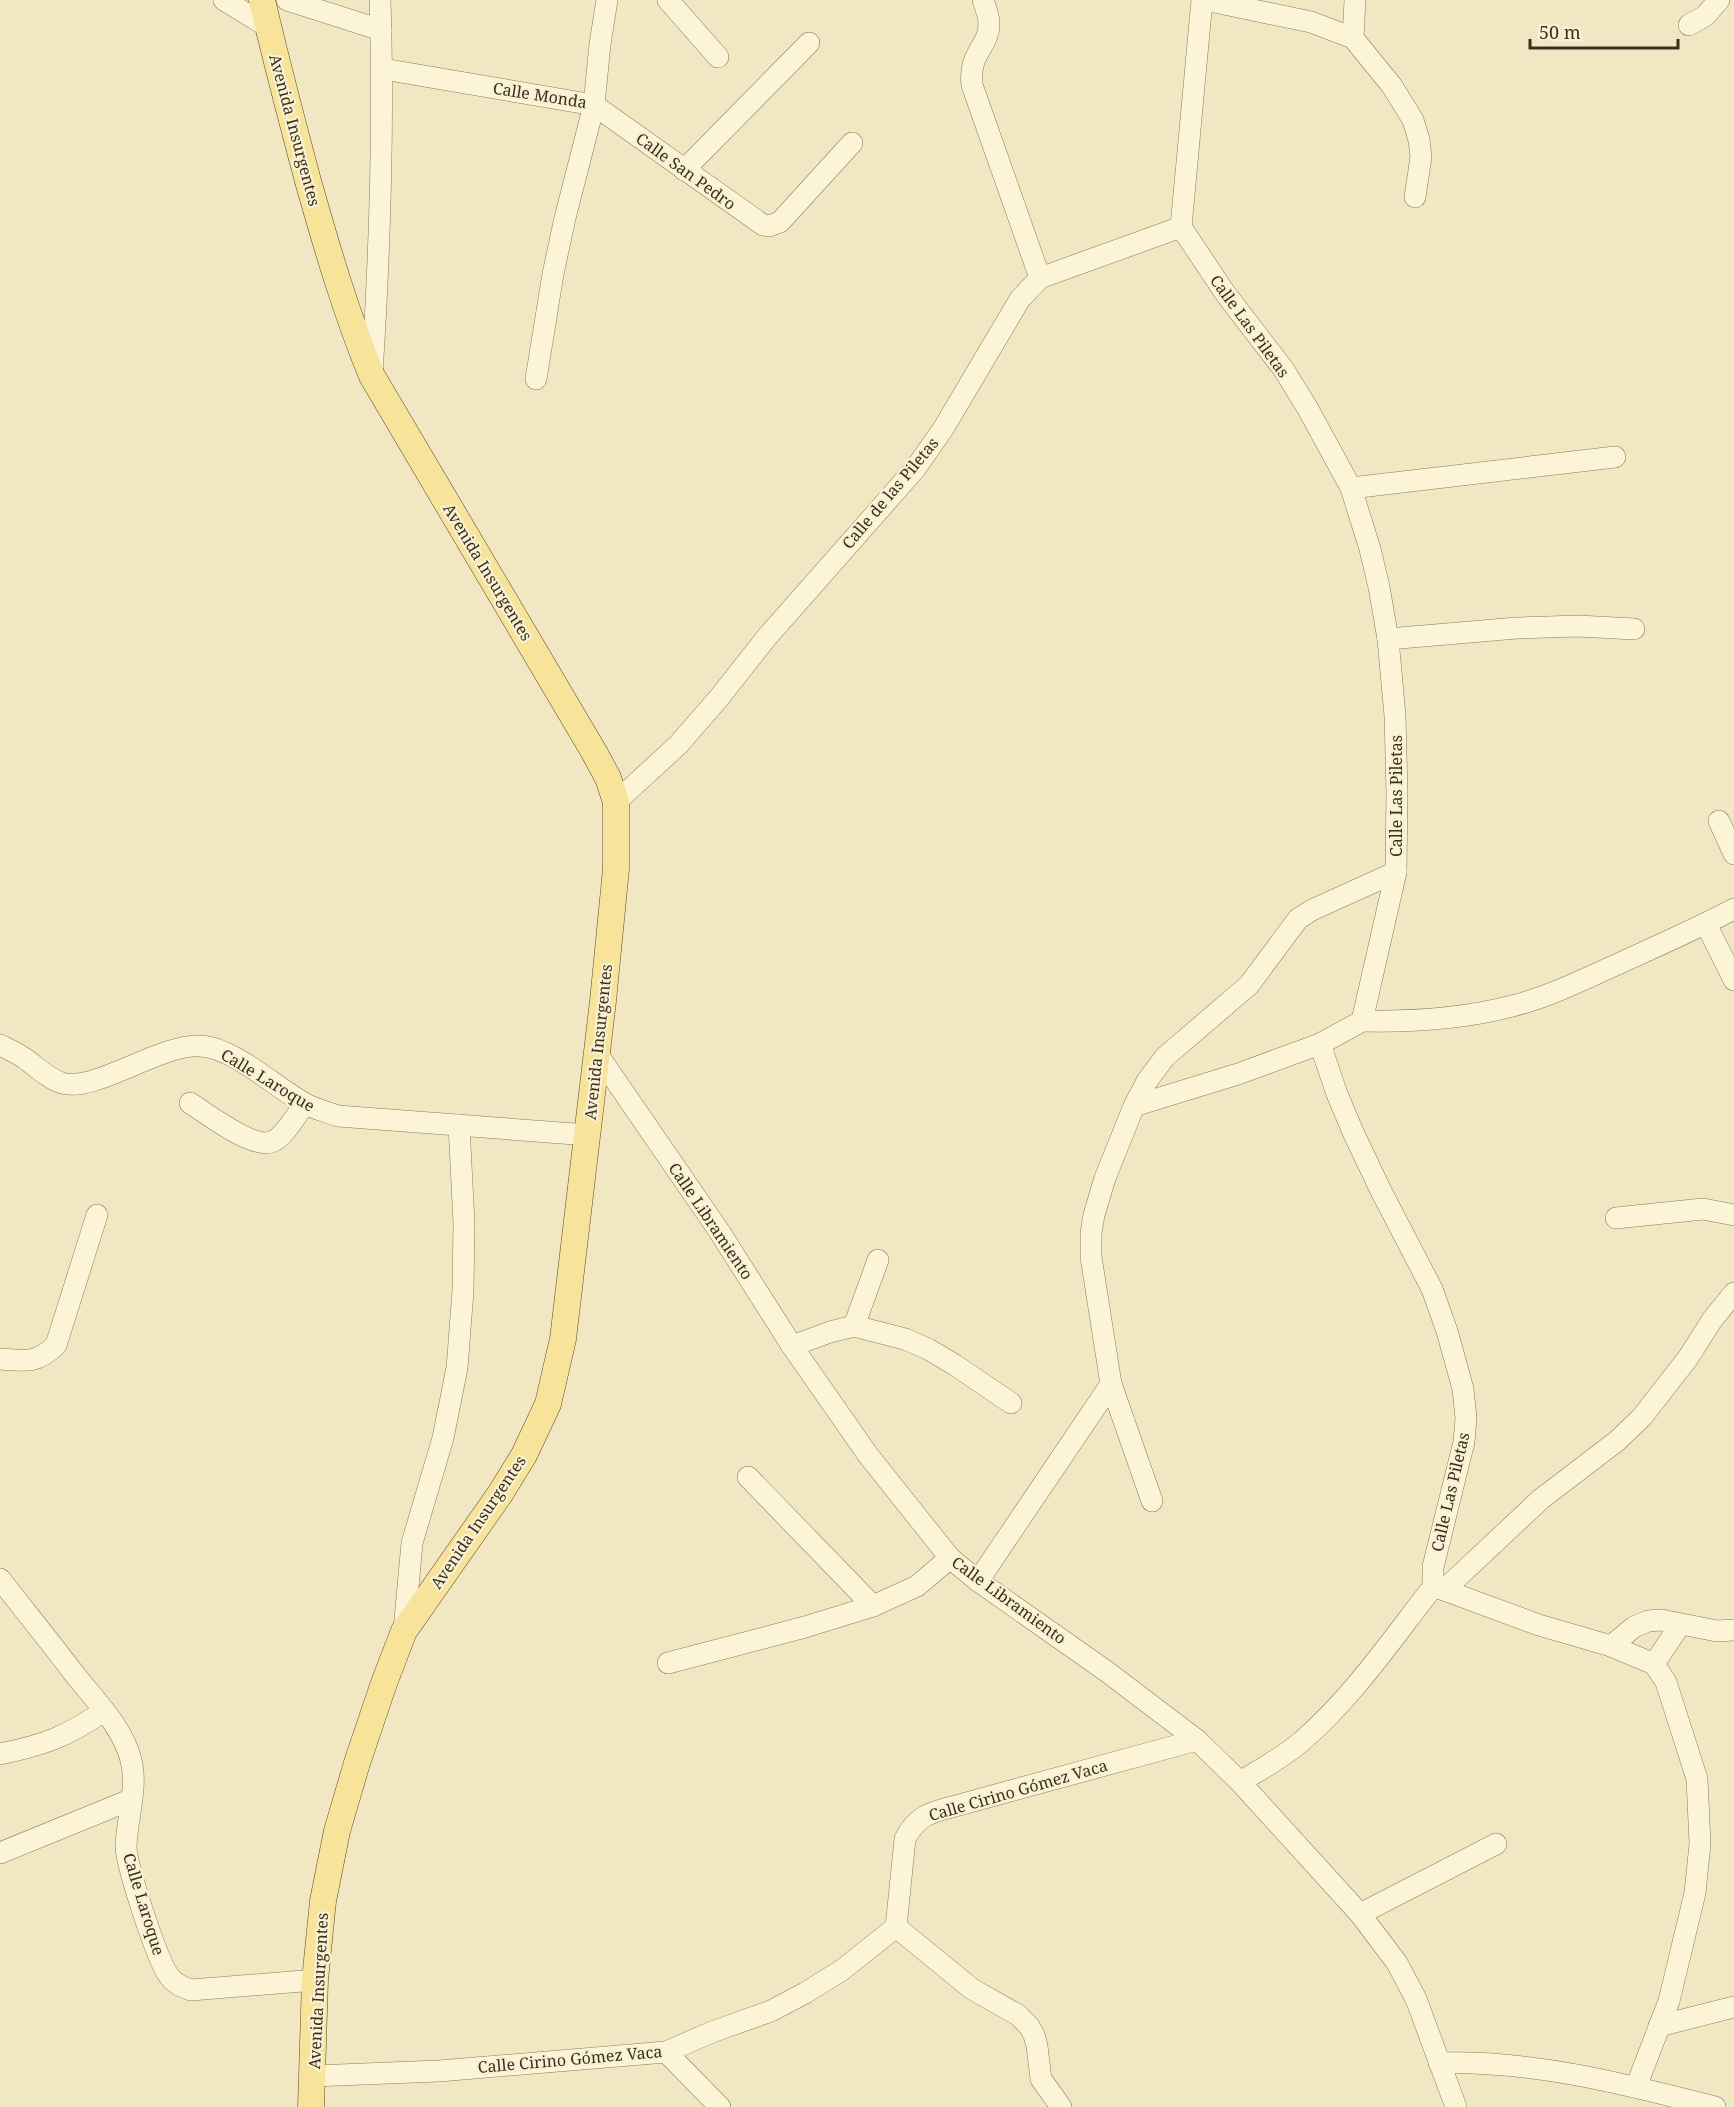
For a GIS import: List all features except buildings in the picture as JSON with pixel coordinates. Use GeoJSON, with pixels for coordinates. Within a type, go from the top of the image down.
{"type":"FeatureCollection","features":[{"type":"Feature","properties":{"kind":"main road","name":"Avenida Insurgentes"},"geometry":{"type":"LineString","coordinates":[[262,0],[279,76],[333,270],[353,331],[372,376],[594,752],[608,778],[616,802],[616,869],[588,1135],[563,1339],[548,1404],[524,1455],[500,1494],[404,1631],[360,1753],[337,1831],[323,1901],[315,1980],[311,2107]]}},
{"type":"Feature","properties":{"kind":"street"},"geometry":{"type":"LineString","coordinates":[[224,0],[268,27]]}},
{"type":"Feature","properties":{"kind":"street"},"geometry":{"type":"LineString","coordinates":[[287,0],[381,30]]}},
{"type":"Feature","properties":{"kind":"street"},"geometry":{"type":"LineString","coordinates":[[372,376],[377,297],[382,69],[380,0]]}},
{"type":"Feature","properties":{"kind":"street","name":"Calle Monda"},"geometry":{"type":"LineString","coordinates":[[382,69],[594,105],[607,0]]}},
{"type":"Feature","properties":{"kind":"street"},"geometry":{"type":"LineString","coordinates":[[668,0],[718,57]]}},
{"type":"Feature","properties":{"kind":"street"},"geometry":{"type":"LineString","coordinates":[[983,0],[989,23],[988,32],[971,66],[972,85],[1040,278]]}},
{"type":"Feature","properties":{"kind":"street"},"geometry":{"type":"LineString","coordinates":[[1181,227],[1204,0],[1311,22],[1353,38],[1392,86],[1413,120],[1419,140],[1420,158],[1415,197]]}},
{"type":"Feature","properties":{"kind":"street"},"geometry":{"type":"LineString","coordinates":[[1353,38],[1355,0]]}},
{"type":"Feature","properties":{"kind":"street"},"geometry":{"type":"LineString","coordinates":[[1689,25],[1705,16],[1719,0]]}},
{"type":"Feature","properties":{"kind":"street"},"geometry":{"type":"LineString","coordinates":[[684,170],[809,43]]}},
{"type":"Feature","properties":{"kind":"street"},"geometry":{"type":"LineString","coordinates":[[536,379],[555,263],[594,105]]}},
{"type":"Feature","properties":{"kind":"street","name":"Calle San Pedro"},"geometry":{"type":"LineString","coordinates":[[594,105],[758,223],[769,226],[780,222],[852,143]]}},
{"type":"Feature","properties":{"kind":"street","name":"Calle de las Piletas"},"geometry":{"type":"LineString","coordinates":[[616,802],[678,745],[767,637],[915,469],[943,429],[1020,298],[1040,278],[1181,227]]}},
{"type":"Feature","properties":{"kind":"street","name":"Calle Las Piletas"},"geometry":{"type":"LineString","coordinates":[[1181,227],[1225,293],[1284,370],[1308,409],[1351,488],[1379,587],[1388,639],[1396,749],[1396,872],[1362,1021]]}},
{"type":"Feature","properties":{"kind":"street"},"geometry":{"type":"LineString","coordinates":[[1351,488],[1615,457]]}},
{"type":"Feature","properties":{"kind":"street"},"geometry":{"type":"LineString","coordinates":[[1388,639],[1558,627],[1634,629]]}},
{"type":"Feature","properties":{"kind":"street"},"geometry":{"type":"LineString","coordinates":[[1719,821],[1734,854]]}},
{"type":"Feature","properties":{"kind":"street"},"geometry":{"type":"LineString","coordinates":[[1152,1501],[1111,1384],[1091,1257],[1094,1215],[1105,1178],[1134,1106],[1147,1081],[1165,1057],[1249,985],[1298,919],[1312,910],[1396,872]]}},
{"type":"Feature","properties":{"kind":"street"},"geometry":{"type":"LineString","coordinates":[[1134,1106],[1238,1074],[1320,1044],[1362,1021],[1407,1022],[1462,1017],[1513,1006],[1559,991],[1734,909]]}},
{"type":"Feature","properties":{"kind":"street"},"geometry":{"type":"LineString","coordinates":[[1706,924],[1734,980]]}},
{"type":"Feature","properties":{"kind":"street","name":"Calle Las Piletas"},"geometry":{"type":"LineString","coordinates":[[1320,1044],[1353,1132],[1432,1289],[1447,1331],[1462,1389],[1466,1418],[1464,1442],[1432,1576],[1439,1588]]}},
{"type":"Feature","properties":{"kind":"street","name":"Calle Laroque"},"geometry":{"type":"LineString","coordinates":[[0,1045],[22,1056],[51,1078],[63,1084],[96,1079],[171,1050],[201,1046],[216,1049],[235,1058],[305,1104],[338,1116],[588,1135]]}},
{"type":"Feature","properties":{"kind":"street","name":"Calle Libramiento"},"geometry":{"type":"LineString","coordinates":[[596,1052],[719,1231],[792,1346],[868,1455],[950,1558],[978,1581],[1106,1671],[1197,1740],[1240,1782],[1360,1914],[1401,1972],[1416,1999],[1456,2107]]}},
{"type":"Feature","properties":{"kind":"street"},"geometry":{"type":"LineString","coordinates":[[190,1103],[234,1131],[257,1143],[265,1144],[279,1137],[305,1104]]}},
{"type":"Feature","properties":{"kind":"street"},"geometry":{"type":"LineString","coordinates":[[404,1631],[412,1543],[443,1438],[457,1368],[464,1291],[464,1223],[459,1125]]}},
{"type":"Feature","properties":{"kind":"street"},"geometry":{"type":"LineString","coordinates":[[1616,1218],[1703,1209],[1734,1215]]}},
{"type":"Feature","properties":{"kind":"street"},"geometry":{"type":"LineString","coordinates":[[0,1359],[26,1361],[37,1359],[56,1345],[97,1215]]}},
{"type":"Feature","properties":{"kind":"street"},"geometry":{"type":"LineString","coordinates":[[854,1326],[878,1260]]}},
{"type":"Feature","properties":{"kind":"street"},"geometry":{"type":"LineString","coordinates":[[1240,1782],[1300,1743],[1321,1724],[1439,1588],[1541,1499],[1597,1457],[1642,1417],[1688,1359],[1712,1320],[1734,1293]]}},
{"type":"Feature","properties":{"kind":"street"},"geometry":{"type":"LineString","coordinates":[[792,1346],[854,1326],[905,1339],[928,1349],[1011,1403]]}},
{"type":"Feature","properties":{"kind":"street"},"geometry":{"type":"LineString","coordinates":[[978,1581],[1111,1384]]}},
{"type":"Feature","properties":{"kind":"street"},"geometry":{"type":"LineString","coordinates":[[748,1477],[873,1606]]}},
{"type":"Feature","properties":{"kind":"street"},"geometry":{"type":"LineString","coordinates":[[668,1663],[805,1627],[873,1606],[917,1586],[950,1558]]}},
{"type":"Feature","properties":{"kind":"street","name":"Calle Laroque"},"geometry":{"type":"LineString","coordinates":[[0,1579],[104,1711],[124,1742],[131,1760],[133,1776],[126,1848],[129,1866],[161,1961],[168,1975],[177,1985],[191,1990],[315,1980]]}},
{"type":"Feature","properties":{"kind":"street"},"geometry":{"type":"LineString","coordinates":[[1439,1588],[1539,1625],[1611,1646],[1653,1664],[1666,1682],[1674,1702],[1696,1779],[1700,1844],[1693,1902],[1669,2001],[1636,2087]]}},
{"type":"Feature","properties":{"kind":"street"},"geometry":{"type":"LineString","coordinates":[[1611,1646],[1634,1627],[1648,1621],[1661,1620],[1717,1631],[1734,1630]]}},
{"type":"Feature","properties":{"kind":"street"},"geometry":{"type":"LineString","coordinates":[[1653,1664],[1680,1625]]}},
{"type":"Feature","properties":{"kind":"street"},"geometry":{"type":"LineString","coordinates":[[0,1754],[52,1741],[75,1731],[104,1711]]}},
{"type":"Feature","properties":{"kind":"street","name":"Calle Cirino Gómez Vaca"},"geometry":{"type":"LineString","coordinates":[[313,2076],[439,2071],[666,2052],[712,2032],[771,2011],[805,1993],[842,1970],[896,1927],[905,1839],[911,1826],[921,1817],[1197,1740]]}},
{"type":"Feature","properties":{"kind":"street"},"geometry":{"type":"LineString","coordinates":[[0,1853],[130,1800]]}},
{"type":"Feature","properties":{"kind":"street"},"geometry":{"type":"LineString","coordinates":[[1360,1914],[1496,1844]]}},
{"type":"Feature","properties":{"kind":"street"},"geometry":{"type":"LineString","coordinates":[[896,1927],[972,1989],[1018,2015],[1029,2025],[1037,2046],[1041,2079],[1061,2107]]}},
{"type":"Feature","properties":{"kind":"street"},"geometry":{"type":"LineString","coordinates":[[1659,2026],[1734,2007]]}},
{"type":"Feature","properties":{"kind":"street"},"geometry":{"type":"LineString","coordinates":[[666,2052],[720,2107]]}},
{"type":"Feature","properties":{"kind":"street"},"geometry":{"type":"LineString","coordinates":[[1438,2062],[1510,2064],[1636,2087],[1715,2107]]}}]}
